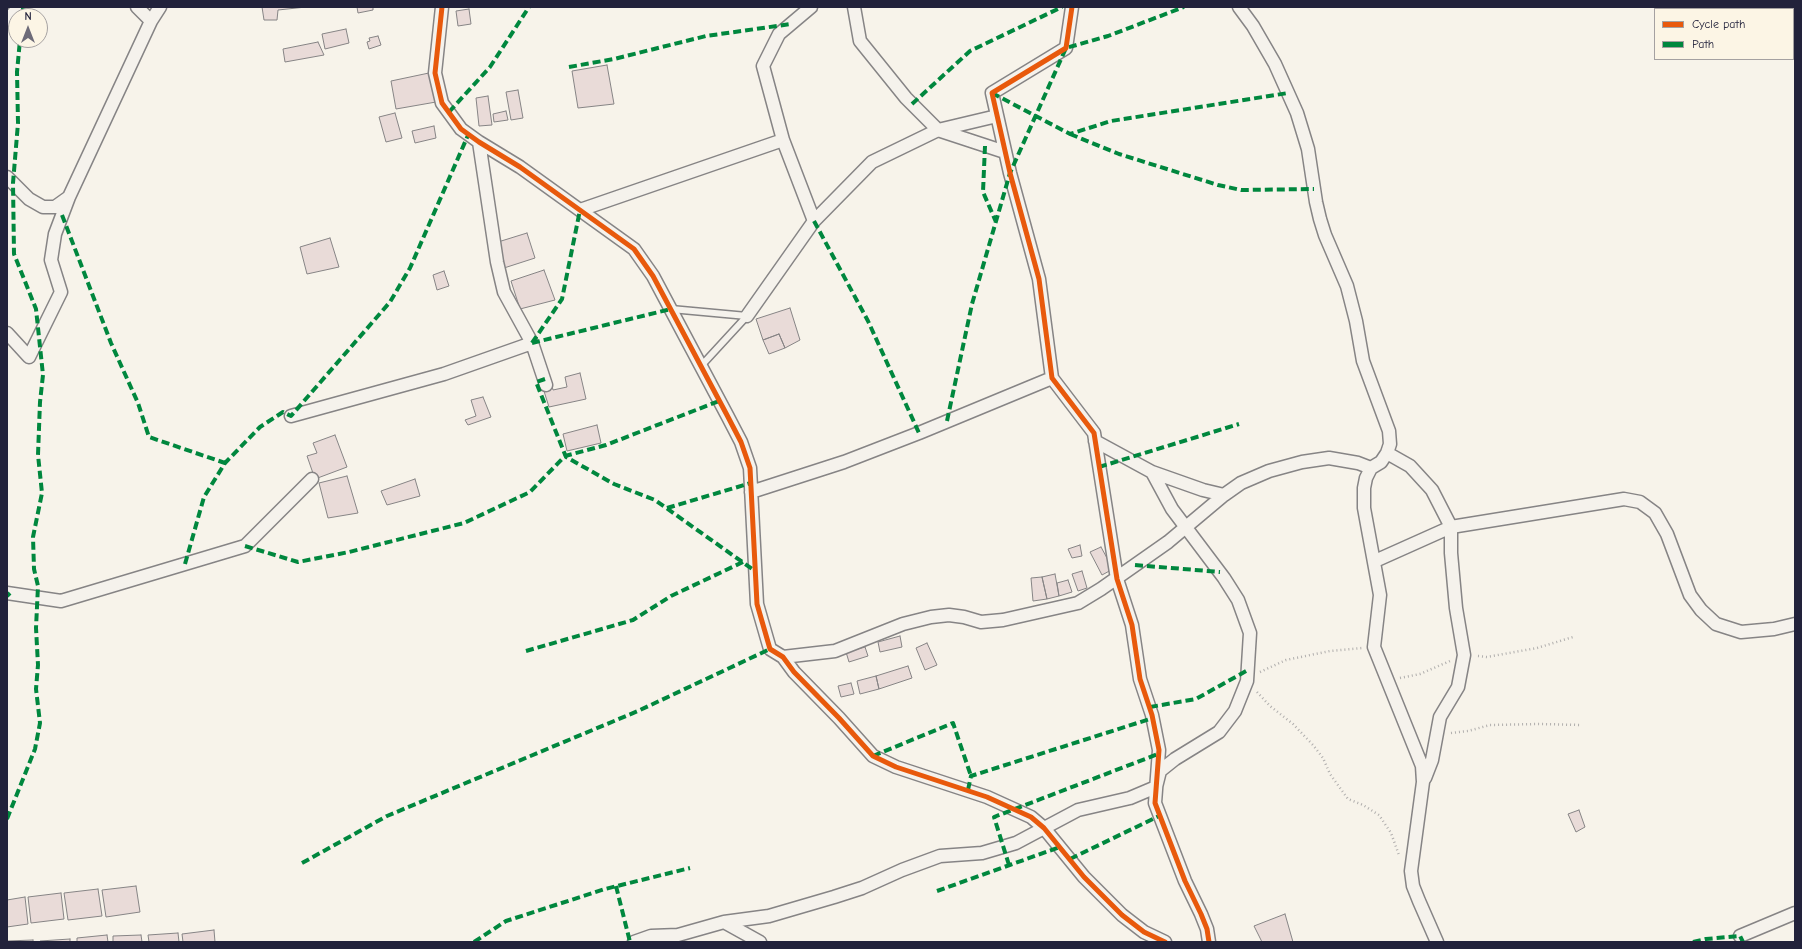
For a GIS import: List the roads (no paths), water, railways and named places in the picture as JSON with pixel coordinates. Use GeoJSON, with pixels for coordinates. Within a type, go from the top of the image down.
{"type":"FeatureCollection","features":[{"type":"Feature","properties":{"kind":"street"},"geometry":{"type":"LineString","coordinates":[[7,20],[19,7]]}},
{"type":"Feature","properties":{"kind":"street"},"geometry":{"type":"LineString","coordinates":[[137,7],[151,21]]}},
{"type":"Feature","properties":{"kind":"street"},"geometry":{"type":"LineString","coordinates":[[7,333],[29,357],[61,292],[51,260],[55,234],[69,197],[151,21],[160,7]]}},
{"type":"Feature","properties":{"kind":"street"},"geometry":{"type":"LineString","coordinates":[[442,7],[434,73],[442,103],[461,129],[520,167],[634,249],[653,276],[741,442],[750,468],[757,604],[770,649],[783,657],[794,672],[839,718],[873,756],[896,767],[1006,804],[1031,818],[1044,828],[1084,877],[1122,915],[1144,932],[1165,942]]}},
{"type":"Feature","properties":{"kind":"street"},"geometry":{"type":"LineString","coordinates":[[811,7],[779,34],[763,66],[783,140],[814,222]]}},
{"type":"Feature","properties":{"kind":"street"},"geometry":{"type":"LineString","coordinates":[[854,7],[860,41],[906,98],[938,130],[1005,152]]}},
{"type":"Feature","properties":{"kind":"street"},"geometry":{"type":"LineString","coordinates":[[1072,7],[1066,48],[992,93],[1005,152],[1039,279],[1052,378],[1094,433],[1116,578],[1132,625],[1140,679],[1153,718],[1159,750],[1155,803],[1185,881],[1202,914],[1207,928],[1209,942]]}},
{"type":"Feature","properties":{"kind":"street"},"geometry":{"type":"LineString","coordinates":[[1239,7],[1253,26],[1276,64],[1297,112],[1308,149],[1320,219],[1325,235],[1347,286],[1356,321],[1363,362],[1389,431],[1390,444],[1387,453],[1381,462],[1371,468],[1366,478],[1364,508],[1375,561],[1380,595],[1374,647],[1422,766],[1423,782],[1411,871],[1413,886],[1437,942]]}},
{"type":"Feature","properties":{"kind":"street"},"geometry":{"type":"LineString","coordinates":[[747,316],[814,222],[872,162],[938,130],[997,116]]}},
{"type":"Feature","properties":{"kind":"street"},"geometry":{"type":"LineString","coordinates":[[580,210],[783,140]]}},
{"type":"Feature","properties":{"kind":"street"},"geometry":{"type":"LineString","coordinates":[[479,142],[497,262],[504,292],[532,342],[546,385]]}},
{"type":"Feature","properties":{"kind":"street"},"geometry":{"type":"LineString","coordinates":[[7,177],[29,199],[43,208],[55,207],[69,197]]}},
{"type":"Feature","properties":{"kind":"street"},"geometry":{"type":"LineString","coordinates":[[291,416],[444,374],[532,342]]}},
{"type":"Feature","properties":{"kind":"street"},"geometry":{"type":"LineString","coordinates":[[751,492],[844,462],[1052,378]]}},
{"type":"Feature","properties":{"kind":"street"},"geometry":{"type":"LineString","coordinates":[[1095,441],[1152,472],[1203,490],[1224,495]]}},
{"type":"Feature","properties":{"kind":"street"},"geometry":{"type":"LineString","coordinates":[[1387,453],[1410,466],[1432,490],[1451,527],[1451,553],[1456,608],[1464,655],[1458,687],[1440,717],[1432,760],[1423,782]]}},
{"type":"Feature","properties":{"kind":"street"},"geometry":{"type":"LineString","coordinates":[[783,657],[835,651],[903,624],[931,617],[949,615],[964,617],[981,622],[1002,620],[1078,603],[1168,542],[1224,495],[1241,483],[1269,471],[1302,462],[1329,458],[1358,463],[1371,468]]}},
{"type":"Feature","properties":{"kind":"street"},"geometry":{"type":"LineString","coordinates":[[1152,472],[1172,509],[1238,600],[1250,633],[1247,681],[1235,712],[1219,732],[1175,759],[1160,771],[1156,787]]}},
{"type":"Feature","properties":{"kind":"street"},"geometry":{"type":"LineString","coordinates":[[7,593],[61,601],[245,546],[312,479]]}},
{"type":"Feature","properties":{"kind":"street"},"geometry":{"type":"LineString","coordinates":[[1375,561],[1451,527],[1624,499],[1640,502],[1655,513],[1667,534],[1690,595],[1701,610],[1716,624],[1741,632],[1774,629],[1795,624]]}},
{"type":"Feature","properties":{"kind":"street"},"geometry":{"type":"LineString","coordinates":[[634,942],[651,936],[678,935],[724,922],[769,916],[834,897],[862,888],[902,870],[940,856],[982,853],[1016,842],[1078,810],[1130,798],[1156,787]]}},
{"type":"Feature","properties":{"kind":"street"},"geometry":{"type":"LineString","coordinates":[[1740,936],[1795,914]]}},
{"type":"Feature","properties":{"kind":"street"},"geometry":{"type":"LineString","coordinates":[[724,922],[760,942]]}},
{"type":"Feature","properties":{"kind":"lane"},"geometry":{"type":"LineString","coordinates":[[671,309],[747,316]]}},
{"type":"Feature","properties":{"kind":"lane"},"geometry":{"type":"LineString","coordinates":[[701,366],[747,316]]}}]}
